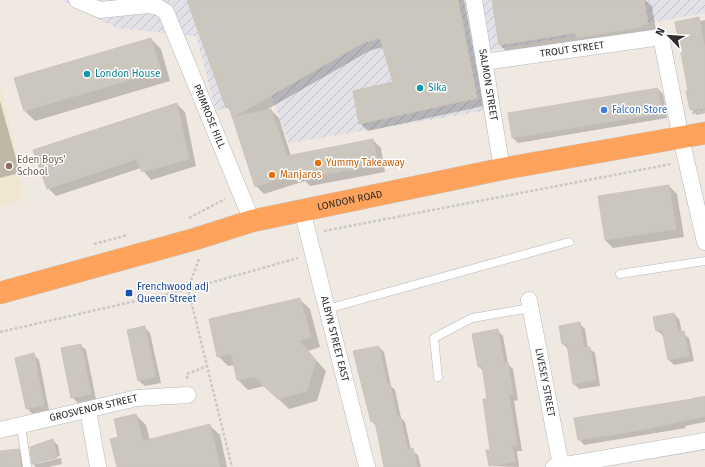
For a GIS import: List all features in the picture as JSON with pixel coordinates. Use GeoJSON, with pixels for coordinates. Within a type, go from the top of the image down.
{"type":"FeatureCollection","features":[{"type":"Feature","properties":{"kind":"highway","name":"LONDON ROAD"},"geometry":{"type":"LineString","coordinates":[[0,293],[196,239],[252,221],[502,169],[705,133]]}},
{"type":"Feature","properties":{"kind":"street","name":"PRIMROSE HILL"},"geometry":{"type":"LineString","coordinates":[[77,0],[100,10],[148,5],[158,7],[166,12],[238,183],[252,221]]}},
{"type":"Feature","properties":{"kind":"street","name":"SALMON STREET"},"geometry":{"type":"LineString","coordinates":[[474,0],[502,169]]}},
{"type":"Feature","properties":{"kind":"street","name":"TROUT STREET"},"geometry":{"type":"LineString","coordinates":[[484,62],[661,37],[681,138]]}},
{"type":"Feature","properties":{"kind":"street"},"geometry":{"type":"LineString","coordinates":[[681,138],[705,242]]}},
{"type":"Feature","properties":{"kind":"street","name":"ALBYN STREET EAST"},"geometry":{"type":"LineString","coordinates":[[302,210],[367,467]]}},
{"type":"Feature","properties":{"kind":"street","name":"LIVESEY STREET"},"geometry":{"type":"LineString","coordinates":[[530,304],[557,466]]}},
{"type":"Feature","properties":{"kind":"street","name":"GROSVENOR STREET"},"geometry":{"type":"LineString","coordinates":[[0,430],[137,398],[188,395]]}},
{"type":"Feature","properties":{"kind":"street"},"geometry":{"type":"LineString","coordinates":[[88,410],[98,467]]}},
{"type":"Feature","properties":{"kind":"street"},"geometry":{"type":"LineString","coordinates":[[557,466],[705,441]]}},
{"type":"Feature","properties":{"kind":"lane"},"geometry":{"type":"LineString","coordinates":[[327,308],[569,242]]}},
{"type":"Feature","properties":{"kind":"lane"},"geometry":{"type":"LineString","coordinates":[[620,274],[705,261]]}},
{"type":"Feature","properties":{"kind":"lane"},"geometry":{"type":"LineString","coordinates":[[438,377],[434,338],[472,318],[530,304]]}},
{"type":"Feature","properties":{"kind":"lane"},"geometry":{"type":"LineString","coordinates":[[21,426],[27,467]]}},
{"type":"Feature","properties":{"kind":"path"},"geometry":{"type":"LineString","coordinates":[[308,234],[687,162]]}},
{"type":"Feature","properties":{"kind":"path"},"geometry":{"type":"LineString","coordinates":[[184,220],[224,200],[238,183]]}},
{"type":"Feature","properties":{"kind":"path"},"geometry":{"type":"LineString","coordinates":[[90,246],[133,234]]}},
{"type":"Feature","properties":{"kind":"path"},"geometry":{"type":"LineString","coordinates":[[0,332],[188,289],[313,255]]}},
{"type":"Feature","properties":{"kind":"path"},"geometry":{"type":"LineString","coordinates":[[188,289],[232,467]]}},
{"type":"Feature","properties":{"kind":"shaded area"},"geometry":{"type":"Polygon","coordinates":[[[61,0],[705,0],[705,13],[475,53],[484,111],[289,143],[271,95],[216,111],[196,36],[116,28],[61,0]]]}},
{"type":"Feature","properties":{"kind":"shaded area","name":"Eden Boys' School"},"geometry":{"type":"Polygon","coordinates":[[[0,86],[12,132],[23,200],[0,207],[0,86]]]}},
{"type":"Feature","properties":{"kind":"building"},"geometry":{"type":"Polygon","coordinates":[[[187,0],[458,0],[477,98],[359,124],[353,91],[393,82],[380,38],[363,43],[233,117],[271,109],[287,156],[373,139],[378,164],[301,179],[300,172],[255,187],[229,107],[226,108],[187,0]]]}},
{"type":"Feature","properties":{"kind":"building"},"geometry":{"type":"Polygon","coordinates":[[[492,0],[644,0],[648,24],[642,25],[642,27],[576,38],[575,33],[499,45],[492,0]]]}},
{"type":"Feature","properties":{"kind":"building"},"geometry":{"type":"Polygon","coordinates":[[[699,17],[705,49],[705,108],[690,110],[686,91],[688,90],[675,22],[699,17]]]}},
{"type":"Feature","properties":{"kind":"building","name":"London House"},"geometry":{"type":"Polygon","coordinates":[[[151,38],[161,71],[24,111],[14,78],[151,38]]]}},
{"type":"Feature","properties":{"kind":"building"},"geometry":{"type":"Polygon","coordinates":[[[658,88],[662,113],[512,138],[508,113],[658,88]]]}},
{"type":"Feature","properties":{"kind":"building"},"geometry":{"type":"Polygon","coordinates":[[[177,103],[189,159],[142,172],[137,159],[47,189],[33,150],[177,103]]]}},
{"type":"Feature","properties":{"kind":"building"},"geometry":{"type":"Polygon","coordinates":[[[669,185],[676,229],[605,240],[598,196],[669,185]]]}},
{"type":"Feature","properties":{"kind":"building"},"geometry":{"type":"Polygon","coordinates":[[[300,298],[311,337],[299,341],[316,360],[307,391],[278,399],[254,377],[237,380],[231,354],[217,357],[209,319],[300,298]]]}},
{"type":"Feature","properties":{"kind":"building"},"geometry":{"type":"Polygon","coordinates":[[[674,313],[678,332],[684,331],[689,356],[668,360],[662,330],[656,331],[653,317],[674,313]]]}},
{"type":"Feature","properties":{"kind":"building"},"geometry":{"type":"Polygon","coordinates":[[[580,322],[584,348],[590,347],[596,380],[573,384],[567,344],[562,344],[559,326],[580,322]]]}},
{"type":"Feature","properties":{"kind":"building"},"geometry":{"type":"Polygon","coordinates":[[[145,326],[156,377],[138,381],[127,330],[145,326]]]}},
{"type":"Feature","properties":{"kind":"building"},"geometry":{"type":"Polygon","coordinates":[[[498,329],[504,363],[508,362],[513,394],[509,395],[517,446],[512,446],[515,462],[489,466],[486,450],[490,450],[483,399],[487,399],[482,366],[478,367],[472,334],[498,329]]]}},
{"type":"Feature","properties":{"kind":"building"},"geometry":{"type":"Polygon","coordinates":[[[81,344],[91,394],[71,398],[61,348],[81,344]]]}},
{"type":"Feature","properties":{"kind":"building"},"geometry":{"type":"Polygon","coordinates":[[[379,346],[387,384],[390,383],[397,416],[400,416],[408,450],[413,448],[417,467],[384,467],[375,421],[371,422],[353,351],[379,346]]]}},
{"type":"Feature","properties":{"kind":"building"},"geometry":{"type":"Polygon","coordinates":[[[34,353],[44,405],[26,409],[15,358],[34,353]]]}},
{"type":"Feature","properties":{"kind":"building"},"geometry":{"type":"Polygon","coordinates":[[[705,397],[705,416],[642,430],[578,440],[574,418],[705,397]]]}},
{"type":"Feature","properties":{"kind":"building"},"geometry":{"type":"Polygon","coordinates":[[[136,414],[143,441],[210,424],[220,467],[117,467],[110,439],[118,437],[114,419],[136,414]]]}},
{"type":"Feature","properties":{"kind":"building"},"geometry":{"type":"Polygon","coordinates":[[[53,439],[57,458],[32,464],[30,447],[53,439]]]}},
{"type":"Feature","properties":{"kind":"building"},"geometry":{"type":"Polygon","coordinates":[[[19,449],[21,467],[0,467],[0,451],[19,449]]]}},
{"type":"Feature","properties":{"kind":"place","name":"London House"},"geometry":{"type":"Point","coordinates":[87,74]}},
{"type":"Feature","properties":{"kind":"place","name":"Sika"},"geometry":{"type":"Point","coordinates":[420,88]}},
{"type":"Feature","properties":{"kind":"place","name":"Falcon Store"},"geometry":{"type":"Point","coordinates":[604,110]}},
{"type":"Feature","properties":{"kind":"place","name":"Yummy Takeaway"},"geometry":{"type":"Point","coordinates":[318,163]}},
{"type":"Feature","properties":{"kind":"place","name":"Eden Boys' School"},"geometry":{"type":"Point","coordinates":[9,166]}},
{"type":"Feature","properties":{"kind":"place","name":"Manjaros"},"geometry":{"type":"Point","coordinates":[272,175]}},
{"type":"Feature","properties":{"kind":"place","name":"Frenchwood adj Queen Street"},"geometry":{"type":"Point","coordinates":[129,293]}}]}
